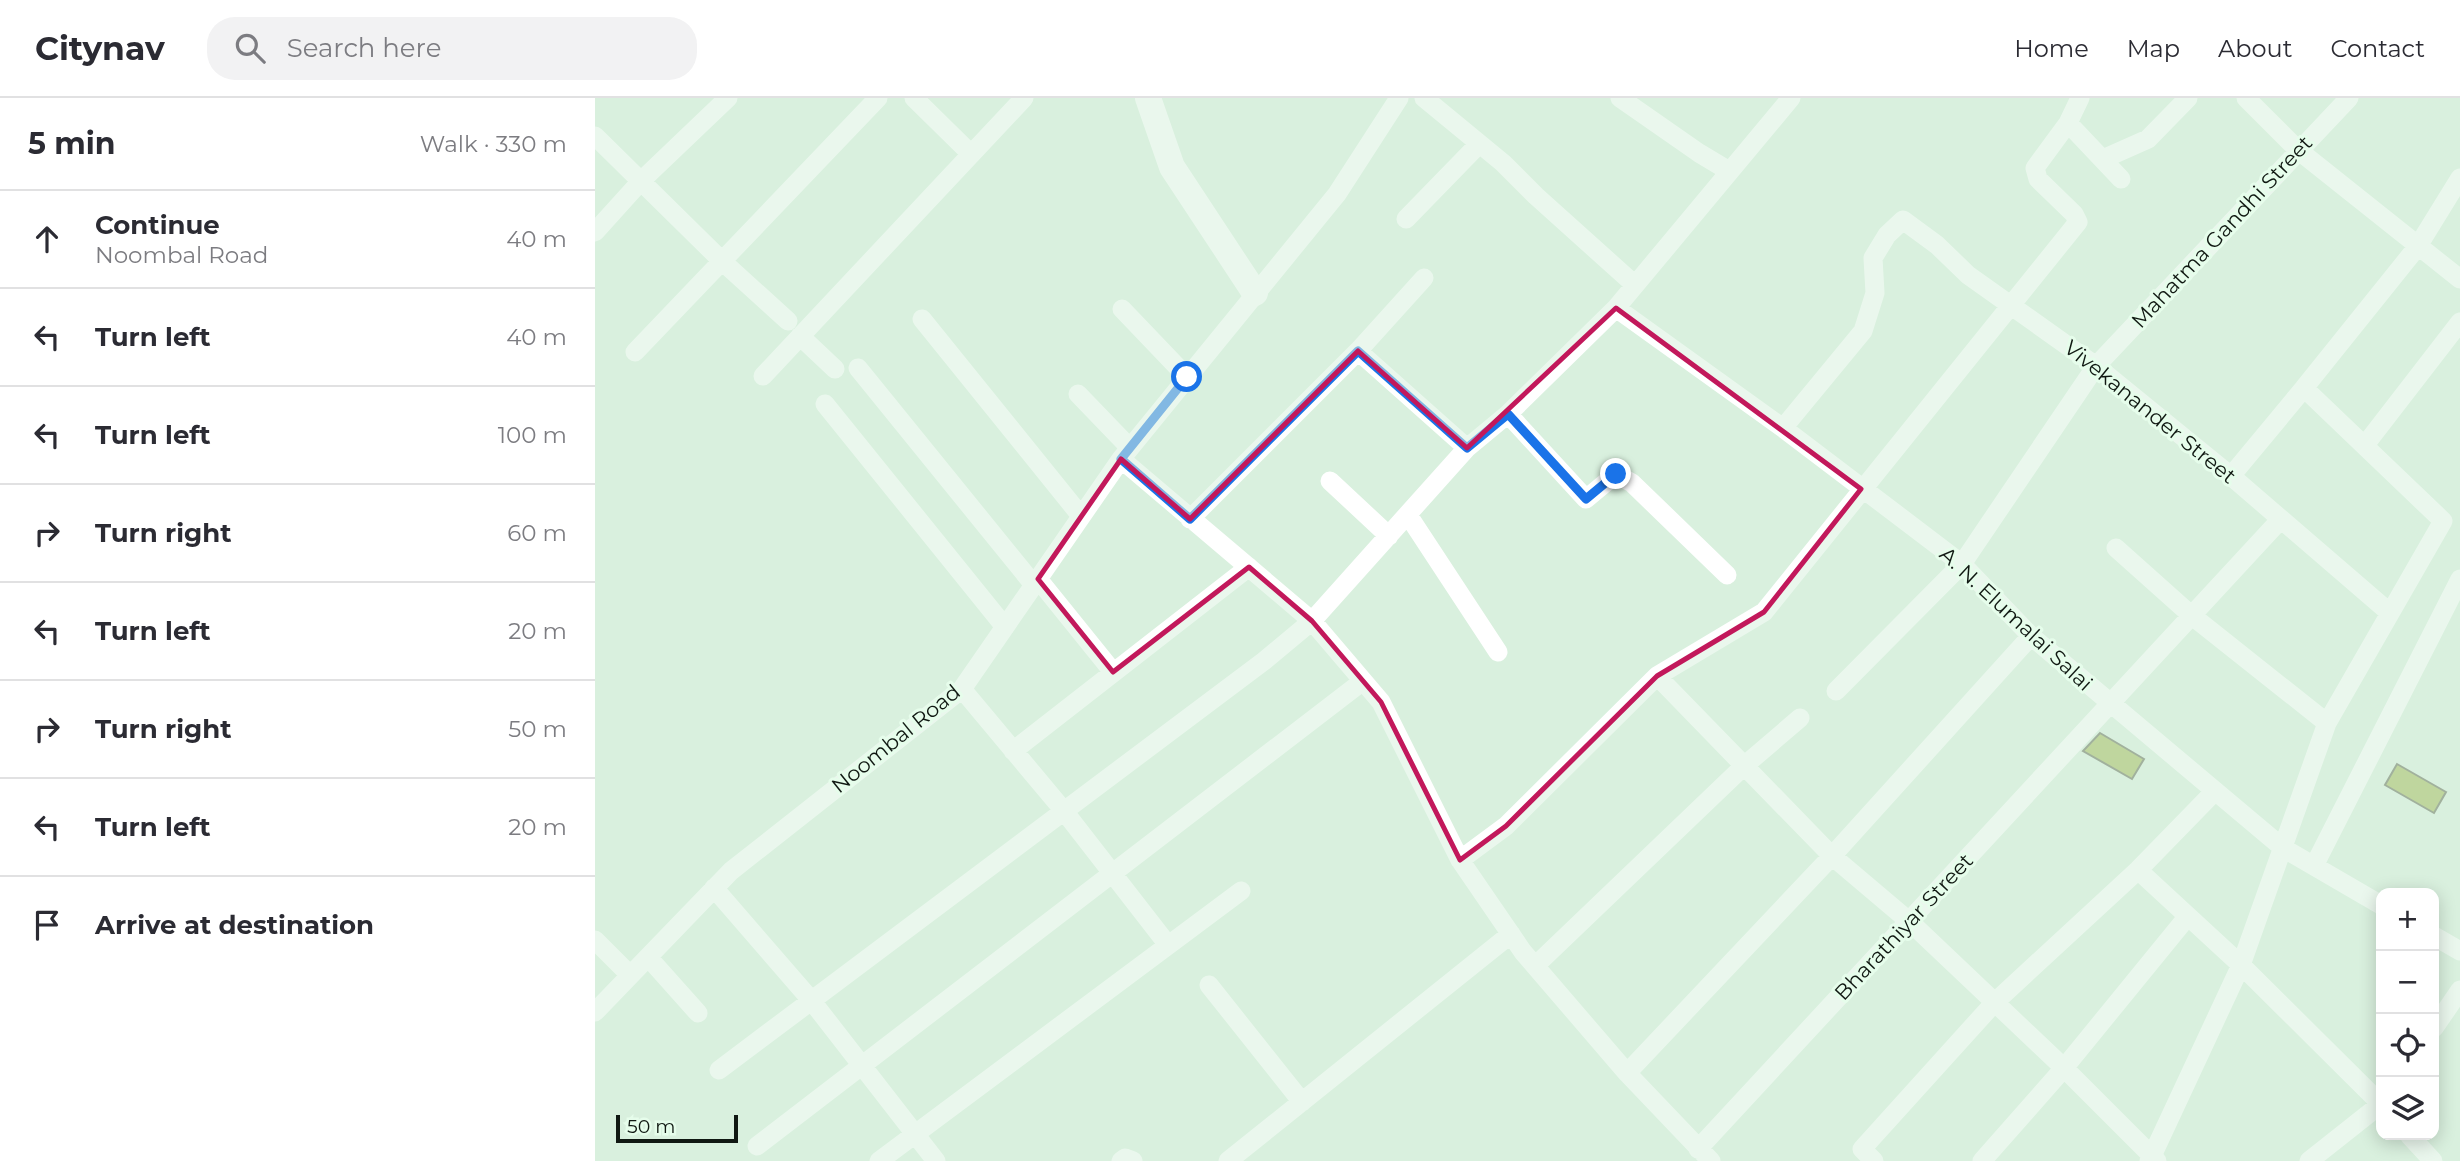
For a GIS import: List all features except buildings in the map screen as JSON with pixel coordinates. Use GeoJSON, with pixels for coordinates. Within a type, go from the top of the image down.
{"type":"FeatureCollection","features":[{"type":"Feature","properties":{"kind":"street"},"geometry":{"type":"LineString","coordinates":[[595,232],[641,181],[728,98]]}},
{"type":"Feature","properties":{"kind":"street"},"geometry":{"type":"LineString","coordinates":[[635,352],[878,98]]}},
{"type":"Feature","properties":{"kind":"street"},"geometry":{"type":"LineString","coordinates":[[913,98],[971,155]]}},
{"type":"Feature","properties":{"kind":"street"},"geometry":{"type":"LineString","coordinates":[[763,376],[794,329],[971,155],[1024,98]]}},
{"type":"Feature","properties":{"kind":"street"},"geometry":{"type":"LineString","coordinates":[[1148,98],[1172,167],[1255,293]]}},
{"type":"Feature","properties":{"kind":"street","name":"Noombal Road"},"geometry":{"type":"LineString","coordinates":[[595,1012],[731,871],[962,689],[1126,454],[1337,194],[1399,98]]}},
{"type":"Feature","properties":{"kind":"street"},"geometry":{"type":"LineString","coordinates":[[1424,98],[1503,163],[1635,285]]}},
{"type":"Feature","properties":{"kind":"street"},"geometry":{"type":"LineString","coordinates":[[1620,98],[1699,153],[1730,171]]}},
{"type":"Feature","properties":{"kind":"street"},"geometry":{"type":"LineString","coordinates":[[719,1070],[1253,669],[1312,621],[1467,448],[1508,414],[1616,308],[1789,98]]}},
{"type":"Feature","properties":{"kind":"street"},"geometry":{"type":"LineString","coordinates":[[1460,860],[1506,826],[1657,676],[1764,612],[2078,222],[2074,214],[2035,174],[2038,162],[2068,123],[2080,98]]}},
{"type":"Feature","properties":{"kind":"street"},"geometry":{"type":"LineString","coordinates":[[2103,159],[2148,139],[2188,98]]}},
{"type":"Feature","properties":{"kind":"street"},"geometry":{"type":"LineString","coordinates":[[2246,98],[2298,150],[2460,279]]}},
{"type":"Feature","properties":{"kind":"street","name":"Mahatma Gandhi Street"},"geometry":{"type":"LineString","coordinates":[[1836,691],[1962,564],[2097,366],[2349,98]]}},
{"type":"Feature","properties":{"kind":"street"},"geometry":{"type":"LineString","coordinates":[[2068,123],[2121,179]]}},
{"type":"Feature","properties":{"kind":"street"},"geometry":{"type":"LineString","coordinates":[[595,136],[835,369]]}},
{"type":"Feature","properties":{"kind":"street"},"geometry":{"type":"LineString","coordinates":[[1406,219],[1479,144]]}},
{"type":"Feature","properties":{"kind":"street"},"geometry":{"type":"LineString","coordinates":[[2231,476],[2418,246],[2460,178]]}},
{"type":"Feature","properties":{"kind":"street","name":"Vivekanander Street"},"geometry":{"type":"LineString","coordinates":[[1783,428],[1863,331],[1875,293],[1873,258],[1887,235],[1903,220],[1937,245],[1968,275],[2097,366],[2231,476],[2390,613]]}},
{"type":"Feature","properties":{"kind":"street"},"geometry":{"type":"LineString","coordinates":[[1190,519],[1358,351],[1424,278]]}},
{"type":"Feature","properties":{"kind":"street","name":"A. N. Elumalai Salai"},"geometry":{"type":"LineString","coordinates":[[1616,308],[1783,428],[1962,564],[2031,636],[2108,704],[2283,848],[2376,902]]}},
{"type":"Feature","properties":{"kind":"street"},"geometry":{"type":"LineString","coordinates":[[1122,309],[1187,377]]}},
{"type":"Feature","properties":{"kind":"street"},"geometry":{"type":"LineString","coordinates":[[922,319],[1081,516]]}},
{"type":"Feature","properties":{"kind":"street"},"geometry":{"type":"LineString","coordinates":[[2365,445],[2460,322]]}},
{"type":"Feature","properties":{"kind":"street"},"geometry":{"type":"LineString","coordinates":[[1358,351],[1467,448]]}},
{"type":"Feature","properties":{"kind":"street"},"geometry":{"type":"LineString","coordinates":[[857,368],[1113,672]]}},
{"type":"Feature","properties":{"kind":"street"},"geometry":{"type":"LineString","coordinates":[[1657,676],[1832,856],[1910,922],[2064,1068],[2153,1159],[2241,965],[2327,723],[2443,521],[2304,388]]}},
{"type":"Feature","properties":{"kind":"street"},"geometry":{"type":"LineString","coordinates":[[1078,394],[1126,454],[1190,519],[1312,621],[1381,702],[1460,860],[1511,934],[1627,1073],[1705,1157]]}},
{"type":"Feature","properties":{"kind":"street"},"geometry":{"type":"LineString","coordinates":[[825,404],[1005,627]]}},
{"type":"Feature","properties":{"kind":"street"},"geometry":{"type":"LineString","coordinates":[[1508,414],[1586,499],[1616,474],[1624,478],[1727,575]]}},
{"type":"Feature","properties":{"kind":"street"},"geometry":{"type":"LineString","coordinates":[[1330,481],[1389,536]]}},
{"type":"Feature","properties":{"kind":"street"},"geometry":{"type":"LineString","coordinates":[[1408,515],[1498,652]]}},
{"type":"Feature","properties":{"kind":"street","name":"Bharathiyar Street"},"geometry":{"type":"LineString","coordinates":[[1705,1157],[1910,922],[2281,519]]}},
{"type":"Feature","properties":{"kind":"street"},"geometry":{"type":"LineString","coordinates":[[2116,548],[2191,615],[2327,723]]}},
{"type":"Feature","properties":{"kind":"street"},"geometry":{"type":"LineString","coordinates":[[1013,751],[1249,567]]}},
{"type":"Feature","properties":{"kind":"street"},"geometry":{"type":"LineString","coordinates":[[2314,866],[2460,579]]}},
{"type":"Feature","properties":{"kind":"street"},"geometry":{"type":"LineString","coordinates":[[1627,1073],[1832,856],[2031,636]]}},
{"type":"Feature","properties":{"kind":"street"},"geometry":{"type":"LineString","coordinates":[[757,1146],[1363,681]]}},
{"type":"Feature","properties":{"kind":"street"},"geometry":{"type":"LineString","coordinates":[[962,689],[1063,811],[1168,945]]}},
{"type":"Feature","properties":{"kind":"street"},"geometry":{"type":"LineString","coordinates":[[1535,966],[1744,766],[1800,718]]}},
{"type":"Feature","properties":{"kind":"street"},"geometry":{"type":"LineString","coordinates":[[1862,1157],[1994,1003],[2138,870],[2215,791]]}},
{"type":"Feature","properties":{"kind":"street"},"geometry":{"type":"LineString","coordinates":[[2138,870],[2241,965],[2376,1099]]}},
{"type":"Feature","properties":{"kind":"street"},"geometry":{"type":"LineString","coordinates":[[714,888],[811,1000],[936,1161]]}},
{"type":"Feature","properties":{"kind":"street"},"geometry":{"type":"LineString","coordinates":[[879,1161],[1241,891]]}},
{"type":"Feature","properties":{"kind":"street"},"geometry":{"type":"LineString","coordinates":[[1982,1161],[2064,1068],[2187,916]]}},
{"type":"Feature","properties":{"kind":"street"},"geometry":{"type":"LineString","coordinates":[[1228,1161],[1511,934]]}},
{"type":"Feature","properties":{"kind":"street"},"geometry":{"type":"LineString","coordinates":[[2439,939],[2460,951]]}},
{"type":"Feature","properties":{"kind":"street"},"geometry":{"type":"LineString","coordinates":[[595,940],[631,975]]}},
{"type":"Feature","properties":{"kind":"street"},"geometry":{"type":"LineString","coordinates":[[648,957],[698,1013]]}},
{"type":"Feature","properties":{"kind":"street"},"geometry":{"type":"LineString","coordinates":[[1209,985],[1302,1102]]}},
{"type":"Feature","properties":{"kind":"street"},"geometry":{"type":"LineString","coordinates":[[2439,1021],[2460,990]]}},
{"type":"Feature","properties":{"kind":"street"},"geometry":{"type":"LineString","coordinates":[[2309,1161],[2376,1108]]}},
{"type":"Feature","properties":{"kind":"street"},"geometry":{"type":"LineString","coordinates":[[2414,1140],[2433,1161]]}},
{"type":"Feature","properties":{"kind":"street"},"geometry":{"type":"LineString","coordinates":[[1121,1161],[1125,1158],[1133,1161]]}},
{"type":"Feature","properties":{"kind":"highlighted area"},"geometry":{"type":"Polygon","coordinates":[[[1616,308],[1861,489],[1764,612],[1657,676],[1506,826],[1460,860],[1381,702],[1312,621],[1249,567],[1113,672],[1038,579],[1121,459],[1190,519],[1358,351],[1467,448],[1616,308]]]}},
{"type":"Feature","properties":{"kind":"route"},"geometry":{"type":"LineString","coordinates":[[1187,377],[1121,459],[1190,519],[1358,351],[1467,448],[1508,414],[1586,499],[1616,474]]}}]}
